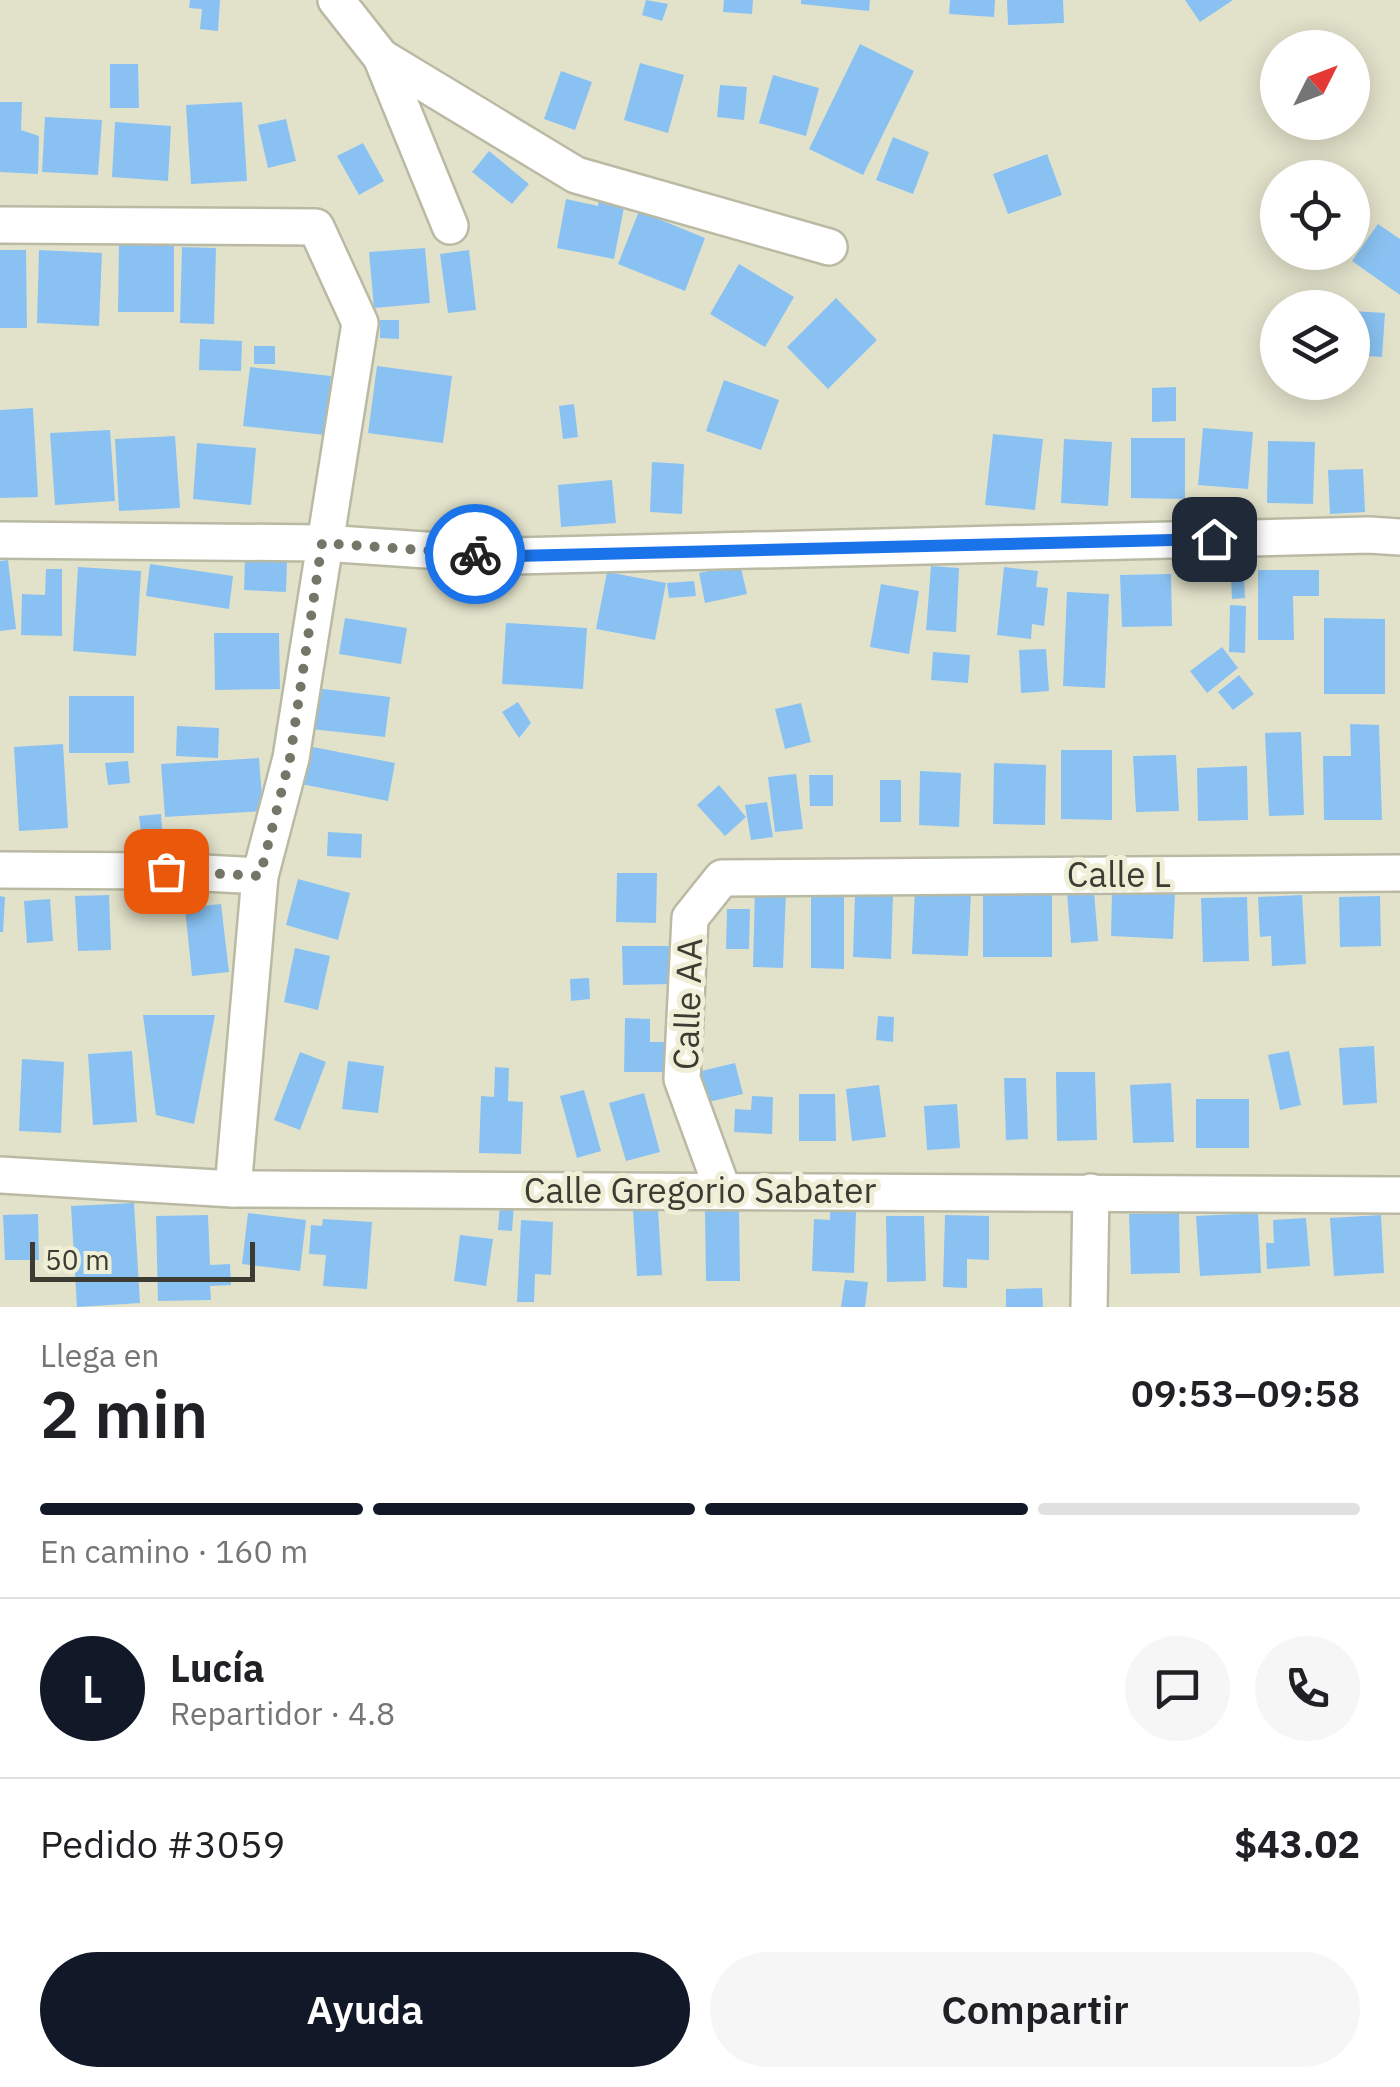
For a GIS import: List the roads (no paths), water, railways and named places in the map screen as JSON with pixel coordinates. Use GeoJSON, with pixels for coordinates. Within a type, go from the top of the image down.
{"type":"FeatureCollection","features":[{"type":"Feature","properties":{"kind":"street"},"geometry":{"type":"LineString","coordinates":[[336,0],[381,57],[450,226]]}},
{"type":"Feature","properties":{"kind":"street"},"geometry":{"type":"LineString","coordinates":[[381,57],[576,175],[830,247]]}},
{"type":"Feature","properties":{"kind":"street"},"geometry":{"type":"LineString","coordinates":[[0,226],[316,228],[360,323],[290,758],[260,876],[232,1189]]}},
{"type":"Feature","properties":{"kind":"street"},"geometry":{"type":"LineString","coordinates":[[0,540],[322,543],[514,556],[1400,537]]}},
{"type":"Feature","properties":{"kind":"street"},"geometry":{"type":"LineString","coordinates":[[0,870],[260,876]]}},
{"type":"Feature","properties":{"kind":"street","name":"Calle L"},"geometry":{"type":"LineString","coordinates":[[839,877],[1400,873]]}},
{"type":"Feature","properties":{"kind":"street","name":"Calle AA"},"geometry":{"type":"LineString","coordinates":[[723,1192],[682,1079],[690,918],[722,878],[839,877]]}},
{"type":"Feature","properties":{"kind":"street","name":"Calle Gregorio Sabater"},"geometry":{"type":"LineString","coordinates":[[1,1186],[1400,1195]]}},
{"type":"Feature","properties":{"kind":"street"},"geometry":{"type":"LineString","coordinates":[[1089,1307],[1091,1192]]}}]}
